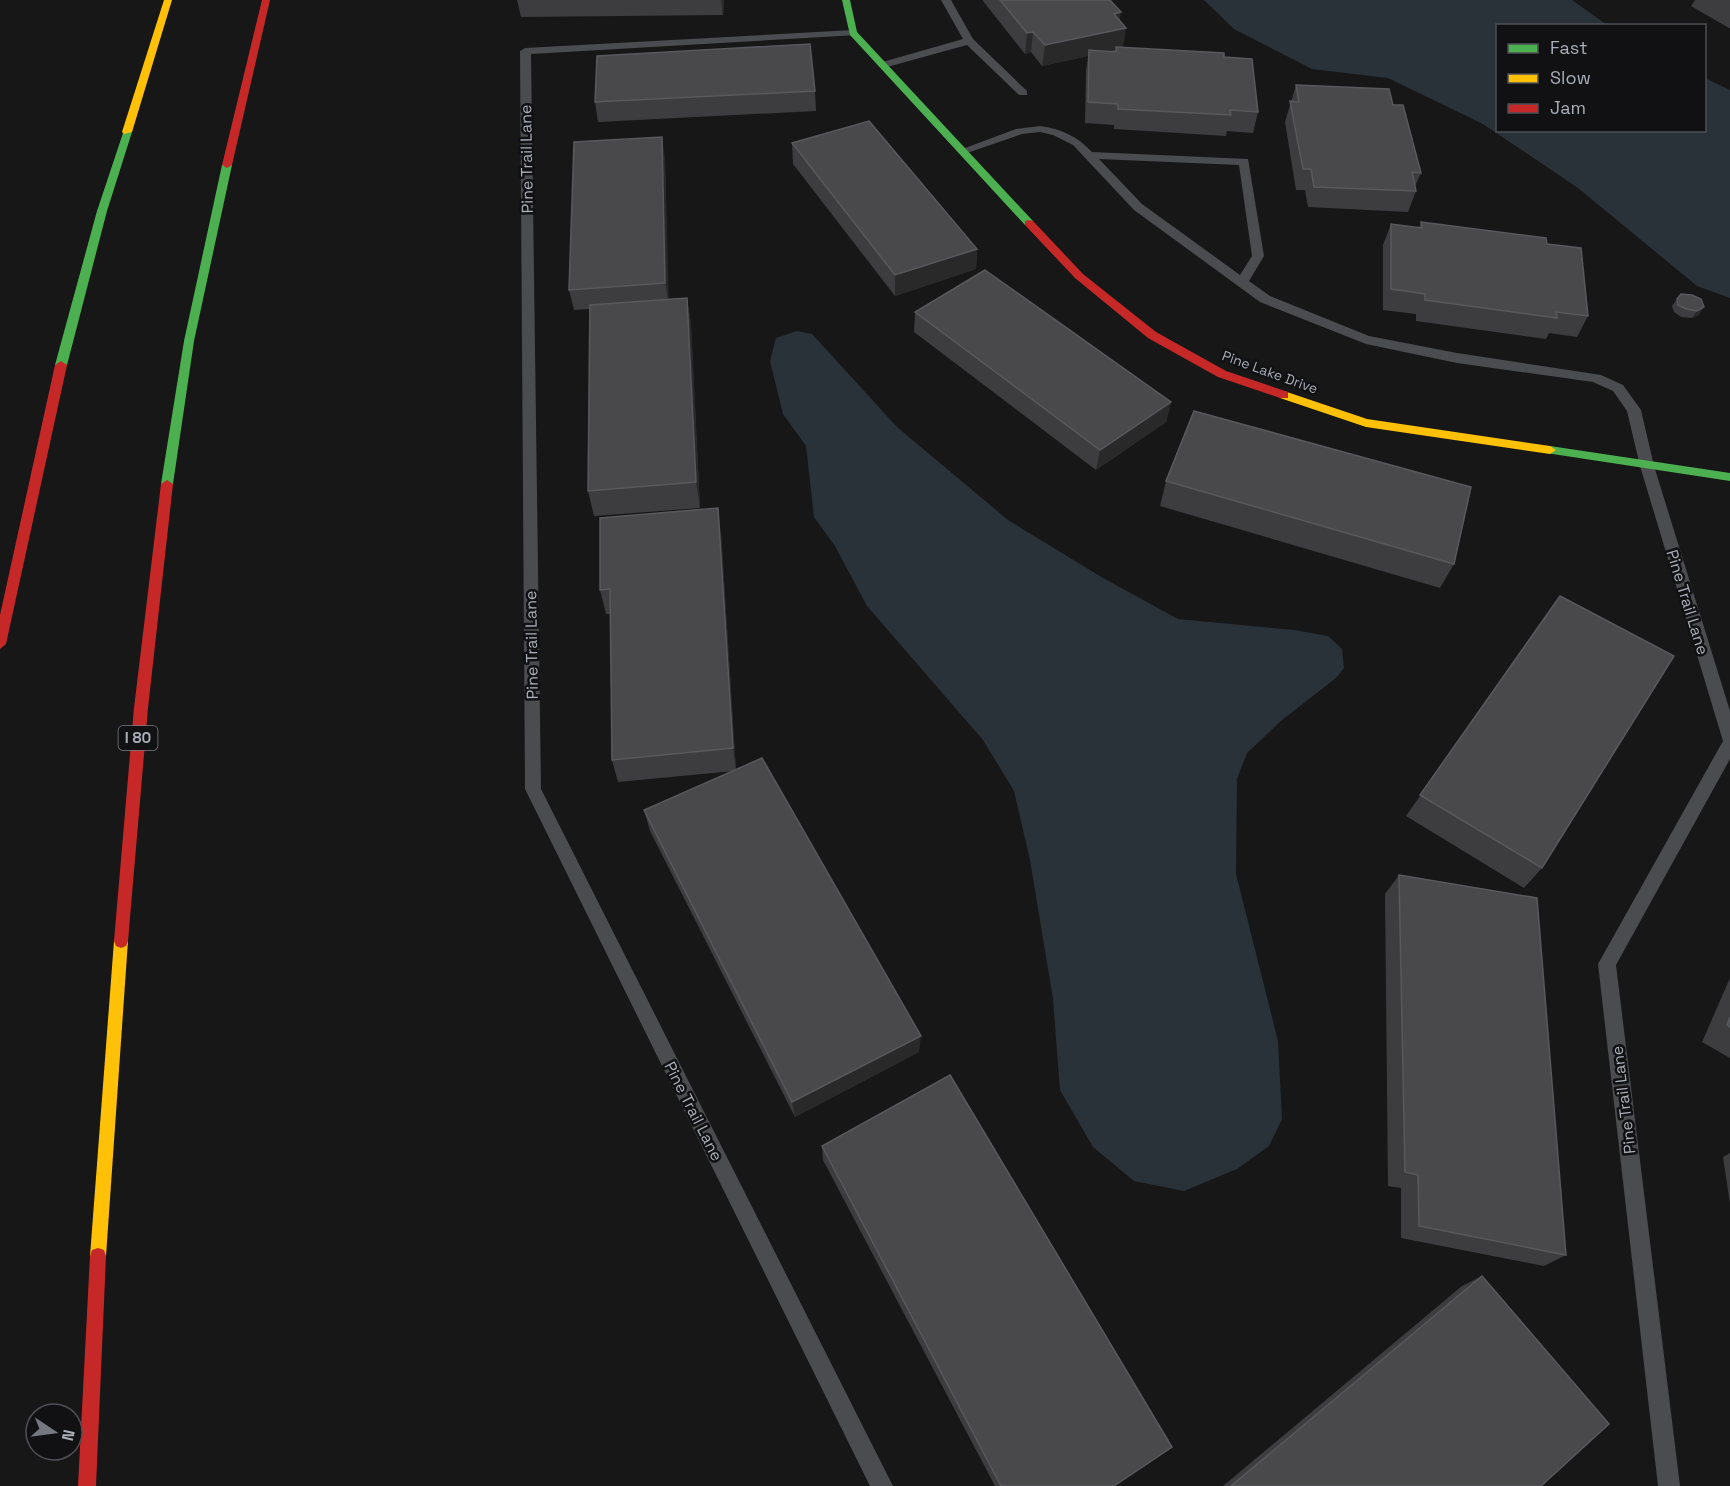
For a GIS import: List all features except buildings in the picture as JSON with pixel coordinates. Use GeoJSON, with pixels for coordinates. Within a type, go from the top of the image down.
{"type":"FeatureCollection","features":[{"type":"Feature","properties":{"kind":"main road"},"geometry":{"type":"LineString","coordinates":[[0,644],[51,402],[102,211],[168,0]]}},
{"type":"Feature","properties":{"kind":"main road","name":"I 80"},"geometry":{"type":"LineString","coordinates":[[87,1486],[90,1378],[134,773],[161,532],[181,388],[212,229],[266,0]]}},
{"type":"Feature","properties":{"kind":"main road","name":"Pine Lake Drive"},"geometry":{"type":"LineString","coordinates":[[846,0],[854,33],[1079,276],[1152,335],[1222,374],[1366,423],[1730,477]]}},
{"type":"Feature","properties":{"kind":"lane"},"geometry":{"type":"LineString","coordinates":[[946,0],[969,41],[1023,93]]}},
{"type":"Feature","properties":{"kind":"lane","name":"Pine Trail Lane"},"geometry":{"type":"LineString","coordinates":[[854,33],[525,51],[533,789],[882,1486]]}},
{"type":"Feature","properties":{"kind":"lane"},"geometry":{"type":"LineString","coordinates":[[883,65],[969,41]]}},
{"type":"Feature","properties":{"kind":"lane","name":"Pine Trail Lane"},"geometry":{"type":"LineString","coordinates":[[963,151],[1020,131],[1040,129],[1056,132],[1077,143],[1137,207],[1265,299],[1366,340],[1457,358],[1596,378],[1618,388],[1634,410],[1647,466],[1730,738]]}},
{"type":"Feature","properties":{"kind":"lane"},"geometry":{"type":"LineString","coordinates":[[1088,155],[1244,162],[1258,256],[1241,283]]}},
{"type":"Feature","properties":{"kind":"lane","name":"Pine Trail Lane"},"geometry":{"type":"LineString","coordinates":[[1669,1486],[1607,964],[1730,744]]}},
{"type":"Feature","properties":{"kind":"shaded area"},"geometry":{"type":"Polygon","coordinates":[[[1204,0],[1572,0],[1606,24],[1496,24],[1496,132],[1706,132],[1706,78],[1730,90],[1730,298],[1697,286],[1578,188],[1483,124],[1388,78],[1312,69],[1234,29],[1204,0]]]}},
{"type":"Feature","properties":{"kind":"shaded area"},"geometry":{"type":"Polygon","coordinates":[[[797,331],[812,334],[897,427],[1008,520],[1103,578],[1178,619],[1294,630],[1328,636],[1342,649],[1344,668],[1336,678],[1282,720],[1247,753],[1237,779],[1236,874],[1278,1041],[1282,1119],[1269,1146],[1237,1169],[1184,1191],[1134,1181],[1093,1147],[1060,1090],[1053,999],[1030,860],[1014,791],[983,740],[867,606],[835,546],[814,517],[806,446],[783,414],[770,361],[776,338],[797,331]]]}},
{"type":"Feature","properties":{"kind":"traffic: fast"},"geometry":{"type":"LineString","coordinates":[[846,0],[853,33],[1029,223]]}},
{"type":"Feature","properties":{"kind":"traffic: fast"},"geometry":{"type":"LineString","coordinates":[[61,365],[102,211],[127,132]]}},
{"type":"Feature","properties":{"kind":"traffic: fast"},"geometry":{"type":"LineString","coordinates":[[167,484],[189,341],[227,165]]}},
{"type":"Feature","properties":{"kind":"traffic: fast"},"geometry":{"type":"LineString","coordinates":[[1550,450],[1730,477]]}},
{"type":"Feature","properties":{"kind":"traffic: slow"},"geometry":{"type":"LineString","coordinates":[[127,132],[168,0]]}},
{"type":"Feature","properties":{"kind":"traffic: slow"},"geometry":{"type":"LineString","coordinates":[[1284,395],[1366,423],[1550,450]]}},
{"type":"Feature","properties":{"kind":"traffic: slow"},"geometry":{"type":"LineString","coordinates":[[98,1256],[121,941]]}},
{"type":"Feature","properties":{"kind":"traffic: jam"},"geometry":{"type":"LineString","coordinates":[[227,165],[266,0]]}},
{"type":"Feature","properties":{"kind":"traffic: jam"},"geometry":{"type":"LineString","coordinates":[[1029,223],[1079,276],[1152,335],[1222,374],[1284,395]]}},
{"type":"Feature","properties":{"kind":"traffic: jam"},"geometry":{"type":"LineString","coordinates":[[0,644],[61,365]]}},
{"type":"Feature","properties":{"kind":"traffic: jam"},"geometry":{"type":"LineString","coordinates":[[121,941],[141,708],[167,484]]}},
{"type":"Feature","properties":{"kind":"traffic: jam"},"geometry":{"type":"LineString","coordinates":[[87,1486],[98,1256]]}}]}
